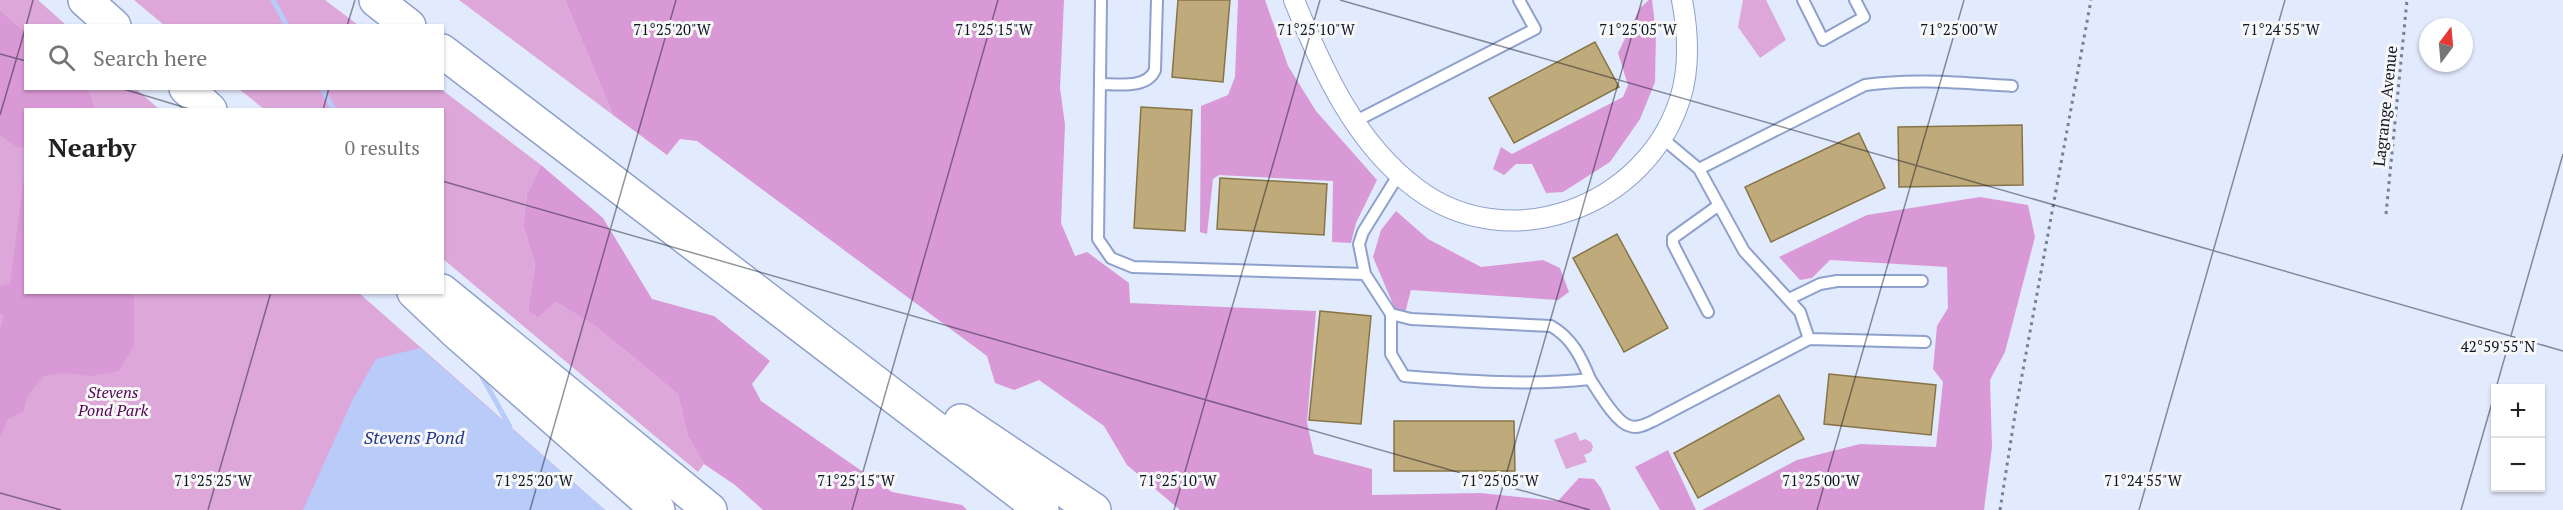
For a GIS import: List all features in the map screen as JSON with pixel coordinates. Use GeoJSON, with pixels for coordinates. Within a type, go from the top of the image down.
{"type":"FeatureCollection","features":[{"type":"Feature","properties":{"kind":"highway"},"geometry":{"type":"LineString","coordinates":[[85,0],[112,24]]}},
{"type":"Feature","properties":{"kind":"highway"},"geometry":{"type":"LineString","coordinates":[[376,0],[407,24]]}},
{"type":"Feature","properties":{"kind":"highway"},"geometry":{"type":"LineString","coordinates":[[444,53],[1042,510]]}},
{"type":"Feature","properties":{"kind":"highway"},"geometry":{"type":"LineString","coordinates":[[188,90],[208,108]]}},
{"type":"Feature","properties":{"kind":"highway"},"geometry":{"type":"LineString","coordinates":[[700,247],[1094,510]]}},
{"type":"Feature","properties":{"kind":"highway"},"geometry":{"type":"LineString","coordinates":[[444,293],[710,510]]}},
{"type":"Feature","properties":{"kind":"highway"},"geometry":{"type":"LineString","coordinates":[[416,294],[454,331],[658,510]]}},
{"type":"Feature","properties":{"kind":"street"},"geometry":{"type":"LineString","coordinates":[[1294,0],[1322,63],[1354,122],[1399,174],[1418,190],[1459,212],[1501,220],[1526,220],[1570,210],[1602,197],[1636,171],[1662,138],[1672,120],[1685,80],[1687,39],[1682,0]]}},
{"type":"Feature","properties":{"kind":"lane"},"geometry":{"type":"LineString","coordinates":[[1101,0],[1098,239],[1111,258],[1133,267],[1365,274]]}},
{"type":"Feature","properties":{"kind":"lane"},"geometry":{"type":"LineString","coordinates":[[1100,84],[1138,83],[1152,77],[1155,70],[1157,0]]}},
{"type":"Feature","properties":{"kind":"lane"},"geometry":{"type":"LineString","coordinates":[[1354,122],[1535,29],[1519,0]]}},
{"type":"Feature","properties":{"kind":"lane"},"geometry":{"type":"LineString","coordinates":[[1803,0],[1823,40],[1864,17],[1855,0]]}},
{"type":"Feature","properties":{"kind":"lane"},"geometry":{"type":"LineString","coordinates":[[1699,169],[1865,85],[1891,81],[1921,81],[2012,86]]}},
{"type":"Feature","properties":{"kind":"lane"},"geometry":{"type":"LineString","coordinates":[[1662,138],[1699,169],[1744,251],[1800,312],[1809,339]]}},
{"type":"Feature","properties":{"kind":"lane"},"geometry":{"type":"LineString","coordinates":[[1399,174],[1363,232],[1359,244],[1365,274],[1391,314],[1391,354],[1404,376],[1473,382],[1546,384],[1590,379]]}},
{"type":"Feature","properties":{"kind":"lane"},"geometry":{"type":"LineString","coordinates":[[1708,312],[1673,244],[1673,238],[1719,205]]}},
{"type":"Feature","properties":{"kind":"lane"},"geometry":{"type":"LineString","coordinates":[[1789,299],[1820,284],[1837,281],[1922,281]]}},
{"type":"Feature","properties":{"kind":"lane"},"geometry":{"type":"LineString","coordinates":[[1391,314],[1411,319],[1551,326],[1564,334],[1578,352],[1590,379],[1620,420],[1629,426],[1640,427],[1809,339],[1925,342]]}},
{"type":"Feature","properties":{"kind":"path"},"geometry":{"type":"LineString","coordinates":[[2000,510],[2016,408],[2091,0]]}},
{"type":"Feature","properties":{"kind":"path","name":"Lagrange Avenue"},"geometry":{"type":"LineString","coordinates":[[2386,214],[2408,0]]}},
{"type":"Feature","properties":{"kind":"green space"},"geometry":{"type":"Polygon","coordinates":[[[0,0],[38,0],[65,24],[24,24],[24,31],[0,10],[0,0]]]}},
{"type":"Feature","properties":{"kind":"green space"},"geometry":{"type":"Polygon","coordinates":[[[134,0],[325,0],[357,24],[163,24],[134,0]]]}},
{"type":"Feature","properties":{"kind":"green space"},"geometry":{"type":"Polygon","coordinates":[[[459,0],[565,0],[613,115],[459,0]]]}},
{"type":"Feature","properties":{"kind":"green space"},"geometry":{"type":"Polygon","coordinates":[[[1743,0],[1766,0],[1786,40],[1760,58],[1738,27],[1743,0]]]}},
{"type":"Feature","properties":{"kind":"green space","name":"Stevens Pond Park"},"geometry":{"type":"Polygon","coordinates":[[[0,66],[26,90],[26,108],[24,108],[24,294],[360,294],[605,510],[0,510],[0,66]]]}},
{"type":"Feature","properties":{"kind":"green space"},"geometry":{"type":"Polygon","coordinates":[[[78,90],[137,90],[158,108],[63,108],[78,90]]]}},
{"type":"Feature","properties":{"kind":"green space"},"geometry":{"type":"Polygon","coordinates":[[[240,90],[442,90],[541,165],[527,194],[523,225],[535,264],[528,311],[538,318],[556,302],[596,327],[678,394],[688,437],[704,464],[698,472],[444,260],[444,108],[263,108],[240,90]]]}},
{"type":"Feature","properties":{"kind":"green space"},"geometry":{"type":"Polygon","coordinates":[[[1576,432],[1580,441],[1585,439],[1591,442],[1593,447],[1591,452],[1584,455],[1587,462],[1566,469],[1554,440],[1576,432]]]}},
{"type":"Feature","properties":{"kind":"shaded area"},"geometry":{"type":"Polygon","coordinates":[[[565,0],[1064,0],[1060,88],[1065,125],[1061,223],[1075,256],[1087,252],[1129,283],[1130,303],[1316,311],[1307,423],[1314,454],[1372,469],[1372,495],[1480,493],[1558,501],[1579,478],[1594,479],[1601,488],[1611,510],[1180,510],[1127,465],[1104,426],[1039,380],[1014,390],[995,383],[987,356],[697,141],[680,139],[667,155],[613,115],[565,0]]]}},
{"type":"Feature","properties":{"kind":"shaded area"},"geometry":{"type":"Polygon","coordinates":[[[1238,0],[1265,0],[1288,66],[1316,111],[1377,180],[1356,223],[1351,243],[1332,242],[1333,181],[1219,175],[1213,179],[1207,234],[1200,232],[1201,106],[1228,95],[1235,77],[1238,0]]]}},
{"type":"Feature","properties":{"kind":"shaded area"},"geometry":{"type":"Polygon","coordinates":[[[1652,0],[1656,33],[1655,82],[1640,119],[1610,162],[1563,192],[1546,193],[1532,164],[1516,164],[1504,175],[1493,169],[1501,147],[1512,154],[1623,97],[1628,85],[1618,53],[1640,8],[1652,0]]]}},
{"type":"Feature","properties":{"kind":"shaded area"},"geometry":{"type":"Polygon","coordinates":[[[0,10],[24,31],[24,90],[87,90],[91,95],[94,108],[24,108],[24,148],[17,147],[0,135],[0,10]]]}},
{"type":"Feature","properties":{"kind":"shaded area"},"geometry":{"type":"Polygon","coordinates":[[[541,165],[603,218],[652,299],[714,316],[770,361],[752,384],[761,401],[892,492],[962,505],[967,510],[763,510],[735,485],[704,464],[688,437],[678,394],[596,327],[556,302],[538,318],[528,311],[535,264],[523,225],[527,194],[541,165]]]}},
{"type":"Feature","properties":{"kind":"shaded area"},"geometry":{"type":"Polygon","coordinates":[[[24,177],[24,294],[134,294],[134,345],[119,371],[91,376],[64,373],[44,376],[27,397],[23,412],[8,419],[0,438],[0,330],[4,315],[0,313],[0,286],[10,284],[24,177]]]}},
{"type":"Feature","properties":{"kind":"shaded area"},"geometry":{"type":"Polygon","coordinates":[[[1980,197],[2028,205],[2035,237],[2005,352],[1990,380],[1992,447],[1984,510],[1702,510],[1797,460],[1860,444],[1936,447],[1943,382],[1933,369],[1937,326],[1948,308],[1947,267],[1830,260],[1812,278],[1800,280],[1779,257],[1867,215],[1980,197]]]}},
{"type":"Feature","properties":{"kind":"shaded area"},"geometry":{"type":"Polygon","coordinates":[[[1396,211],[1428,239],[1481,267],[1543,260],[1560,268],[1569,292],[1558,300],[1411,290],[1405,313],[1395,309],[1373,257],[1381,230],[1396,211]]]}},
{"type":"Feature","properties":{"kind":"shaded area"},"geometry":{"type":"Polygon","coordinates":[[[1668,450],[1696,510],[1660,510],[1635,467],[1668,450]]]}},
{"type":"Feature","properties":{"kind":"water","name":"Stevens Pond"},"geometry":{"type":"Polygon","coordinates":[[[420,348],[605,510],[303,510],[352,401],[376,359],[420,348]]]}},
{"type":"Feature","properties":{"kind":"building"},"geometry":{"type":"Polygon","coordinates":[[[1178,0],[1230,0],[1223,82],[1172,77],[1178,0]]]}},
{"type":"Feature","properties":{"kind":"building"},"geometry":{"type":"Polygon","coordinates":[[[1595,42],[1619,87],[1514,143],[1489,98],[1595,42]]]}},
{"type":"Feature","properties":{"kind":"building"},"geometry":{"type":"Polygon","coordinates":[[[1141,107],[1192,110],[1185,231],[1134,228],[1141,107]]]}},
{"type":"Feature","properties":{"kind":"building"},"geometry":{"type":"Polygon","coordinates":[[[2022,125],[2023,185],[1899,187],[1898,127],[2022,125]]]}},
{"type":"Feature","properties":{"kind":"building"},"geometry":{"type":"Polygon","coordinates":[[[1859,133],[1885,188],[1771,242],[1745,187],[1859,133]]]}},
{"type":"Feature","properties":{"kind":"building"},"geometry":{"type":"Polygon","coordinates":[[[1220,178],[1327,184],[1324,235],[1217,229],[1220,178]]]}},
{"type":"Feature","properties":{"kind":"building"},"geometry":{"type":"Polygon","coordinates":[[[1617,234],[1668,328],[1624,352],[1573,258],[1617,234]]]}},
{"type":"Feature","properties":{"kind":"building"},"geometry":{"type":"Polygon","coordinates":[[[1320,311],[1371,316],[1361,424],[1309,420],[1320,311]]]}},
{"type":"Feature","properties":{"kind":"building"},"geometry":{"type":"Polygon","coordinates":[[[1829,374],[1936,385],[1931,435],[1824,424],[1829,374]]]}},
{"type":"Feature","properties":{"kind":"building"},"geometry":{"type":"Polygon","coordinates":[[[1779,395],[1804,439],[1698,498],[1674,453],[1779,395]]]}},
{"type":"Feature","properties":{"kind":"building"},"geometry":{"type":"Polygon","coordinates":[[[1394,421],[1514,421],[1515,471],[1394,471],[1394,421]]]}},
{"type":"Feature","properties":{"kind":"waterway"},"geometry":{"type":"LineString","coordinates":[[273,0],[286,24]]}},
{"type":"Feature","properties":{"kind":"waterway"},"geometry":{"type":"LineString","coordinates":[[323,90],[333,108]]}},
{"type":"Feature","properties":{"kind":"waterway"},"geometry":{"type":"LineString","coordinates":[[480,373],[510,427],[507,433]]}}]}
